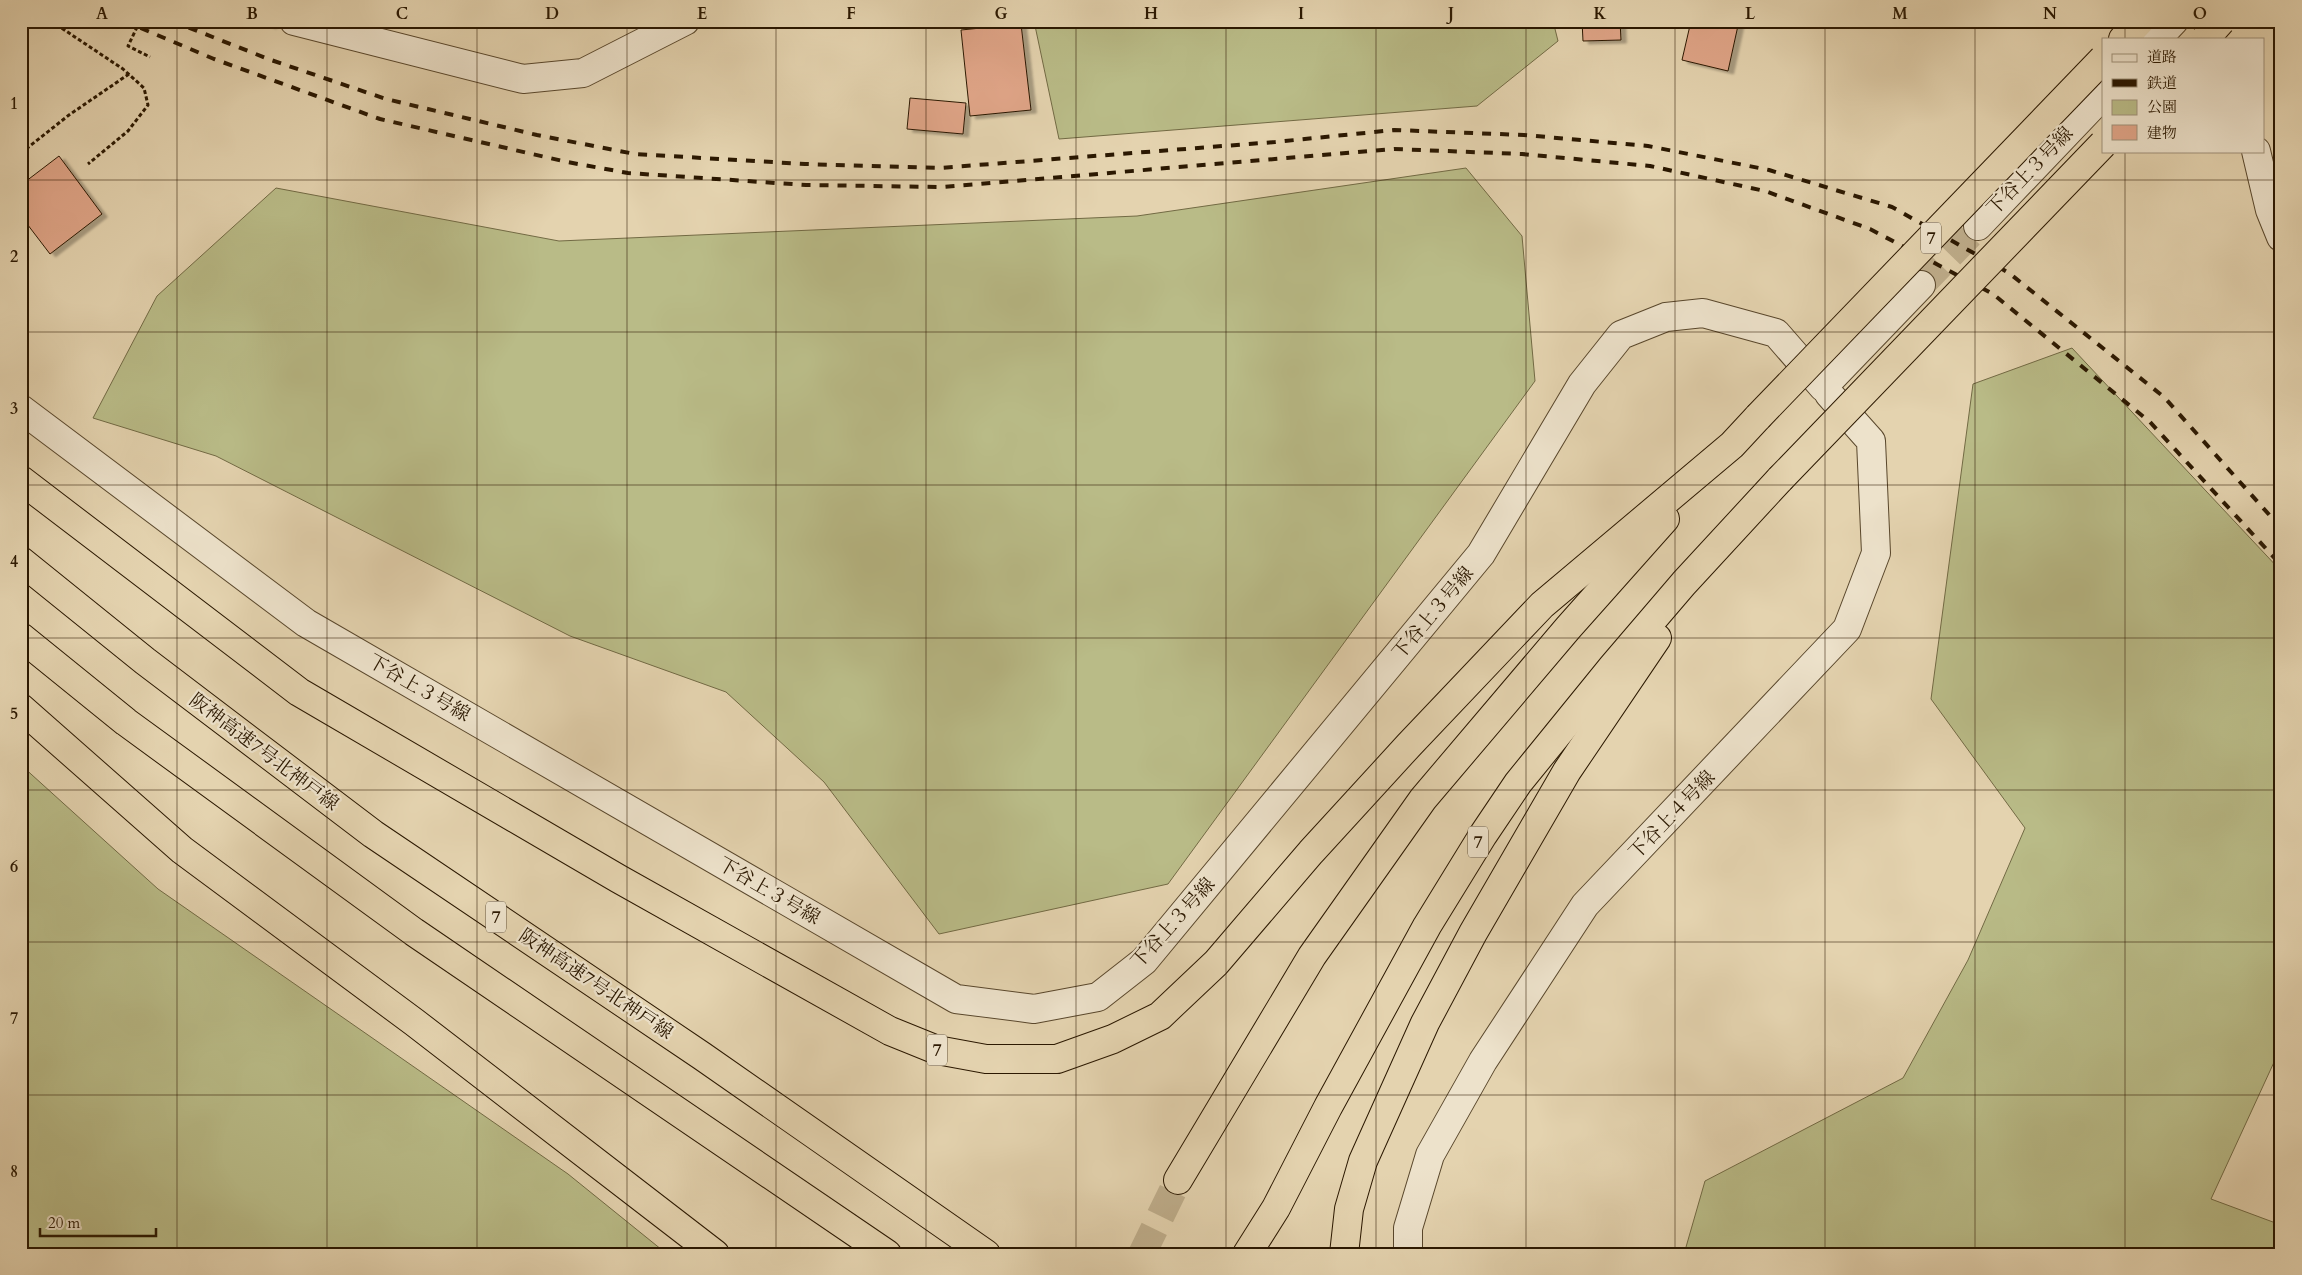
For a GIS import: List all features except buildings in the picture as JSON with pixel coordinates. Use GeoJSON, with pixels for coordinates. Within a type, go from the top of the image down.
{"type":"FeatureCollection","features":[{"type":"Feature","properties":{"kind":"highway"},"geometry":{"type":"LineString","coordinates":[[2124,38],[2140,21]]}},
{"type":"Feature","properties":{"kind":"highway"},"geometry":{"type":"LineString","coordinates":[[2206,38],[2220,21]]}},
{"type":"Feature","properties":{"kind":"highway","name":"7"},"geometry":{"type":"LineString","coordinates":[[1178,1180],[1312,956],[1423,799],[1568,628],[1732,445],[2102,60]]}},
{"type":"Feature","properties":{"kind":"highway","name":"7"},"geometry":{"type":"LineString","coordinates":[[1247,1254],[1276,1208],[1332,1099],[1427,926],[1518,783],[1613,666],[1684,583],[1780,478],[2102,145]]}},
{"type":"Feature","properties":{"kind":"highway","name":"7"},"geometry":{"type":"LineString","coordinates":[[21,480],[299,692],[618,879],[890,1031],[937,1050],[986,1059],[1057,1059],[1113,1040],[1160,1016],[1216,963],[1311,852],[1409,745],[1542,605],[1732,445]]}},
{"type":"Feature","properties":{"kind":"highway","name":"7"},"geometry":{"type":"LineString","coordinates":[[1344,1254],[1349,1209],[1364,1161],[1426,1023],[1478,924],[1567,771],[1622,688],[1689,593],[1780,478]]}},
{"type":"Feature","properties":{"kind":"highway","name":"阪神高速7号北神戸線"},"geometry":{"type":"LineString","coordinates":[[21,561],[145,661],[373,834],[702,1056],[986,1254]]}},
{"type":"Feature","properties":{"kind":"highway"},"geometry":{"type":"LineString","coordinates":[[21,637],[126,722],[414,932],[887,1254]]}},
{"type":"Feature","properties":{"kind":"highway"},"geometry":{"type":"LineString","coordinates":[[21,708],[182,850],[414,1022],[715,1254]]}},
{"type":"Feature","properties":{"kind":"street"},"geometry":{"type":"LineString","coordinates":[[294,21],[523,79],[582,73],[685,21]]}},
{"type":"Feature","properties":{"kind":"street"},"geometry":{"type":"LineString","coordinates":[[2158,38],[2174,21]]}},
{"type":"Feature","properties":{"kind":"street"},"geometry":{"type":"LineString","coordinates":[[2220,21],[2224,38]]}},
{"type":"Feature","properties":{"kind":"street","name":"下谷上３号線"},"geometry":{"type":"LineString","coordinates":[[1978,226],[2102,96]]}},
{"type":"Feature","properties":{"kind":"street"},"geometry":{"type":"LineString","coordinates":[[2256,152],[2270,210],[2281,237]]}},
{"type":"Feature","properties":{"kind":"street"},"geometry":{"type":"LineString","coordinates":[[1823,387],[1921,285]]}},
{"type":"Feature","properties":{"kind":"street","name":"下谷上３号線"},"geometry":{"type":"LineString","coordinates":[[21,409],[306,623],[956,999],[1034,1009],[1098,997],[1144,961],[1482,554],[1582,384],[1621,334],[1666,317],[1703,313],[1776,333],[1823,387]]}},
{"type":"Feature","properties":{"kind":"street","name":"下谷上４号線"},"geometry":{"type":"LineString","coordinates":[[1408,1254],[1408,1228],[1430,1155],[1483,1061],[1585,905],[1847,629],[1876,553],[1872,441],[1823,387]]}},
{"type":"Feature","properties":{"kind":"path"},"geometry":{"type":"LineString","coordinates":[[51,21],[129,74],[144,88],[148,105],[128,131],[88,164]]}},
{"type":"Feature","properties":{"kind":"path"},"geometry":{"type":"LineString","coordinates":[[140,21],[128,46],[150,57]]}},
{"type":"Feature","properties":{"kind":"path"},"geometry":{"type":"LineString","coordinates":[[21,153],[69,115],[129,74]]}},
{"type":"Feature","properties":{"kind":"green space"},"geometry":{"type":"Polygon","coordinates":[[[1034,21],[1146,21],[1254,26],[1255,21],[1553,21],[1558,41],[1477,106],[1059,139],[1034,21]]]}},
{"type":"Feature","properties":{"kind":"green space"},"geometry":{"type":"Polygon","coordinates":[[[1466,168],[1522,236],[1535,381],[1168,884],[939,934],[824,782],[726,692],[570,636],[216,456],[93,418],[157,296],[276,188],[559,241],[1137,216],[1466,168]]]}},
{"type":"Feature","properties":{"kind":"green space"},"geometry":{"type":"Polygon","coordinates":[[[2072,348],[2281,571],[2281,1047],[2211,1199],[2281,1225],[2281,1254],[1684,1254],[1705,1181],[1903,1078],[1968,960],[2025,828],[1931,699],[1973,384],[2072,348]]]}},
{"type":"Feature","properties":{"kind":"green space"},"geometry":{"type":"Polygon","coordinates":[[[21,765],[158,889],[568,1174],[667,1254],[21,1254],[21,765]]]}},
{"type":"Feature","properties":{"kind":"tunnel"},"geometry":{"type":"LineString","coordinates":[[1921,285],[1978,226]]}},
{"type":"Feature","properties":{"kind":"tunnel"},"geometry":{"type":"LineString","coordinates":[[1142,1254],[1178,1180]]}},
{"type":"Feature","properties":{"kind":"railway"},"geometry":{"type":"LineString","coordinates":[[124,21],[214,59],[380,119],[567,162],[628,173],[806,185],[942,187],[1394,149],[1522,154],[1650,166],[1765,191],[1870,229],[1993,294],[2150,422],[2281,565]]}},
{"type":"Feature","properties":{"kind":"railway"},"geometry":{"type":"LineString","coordinates":[[172,21],[271,60],[386,99],[537,135],[635,154],[805,164],[939,168],[1275,142],[1394,130],[1524,135],[1648,146],[1769,170],[1892,207],[2009,273],[2164,397],[2281,528]]}}]}
